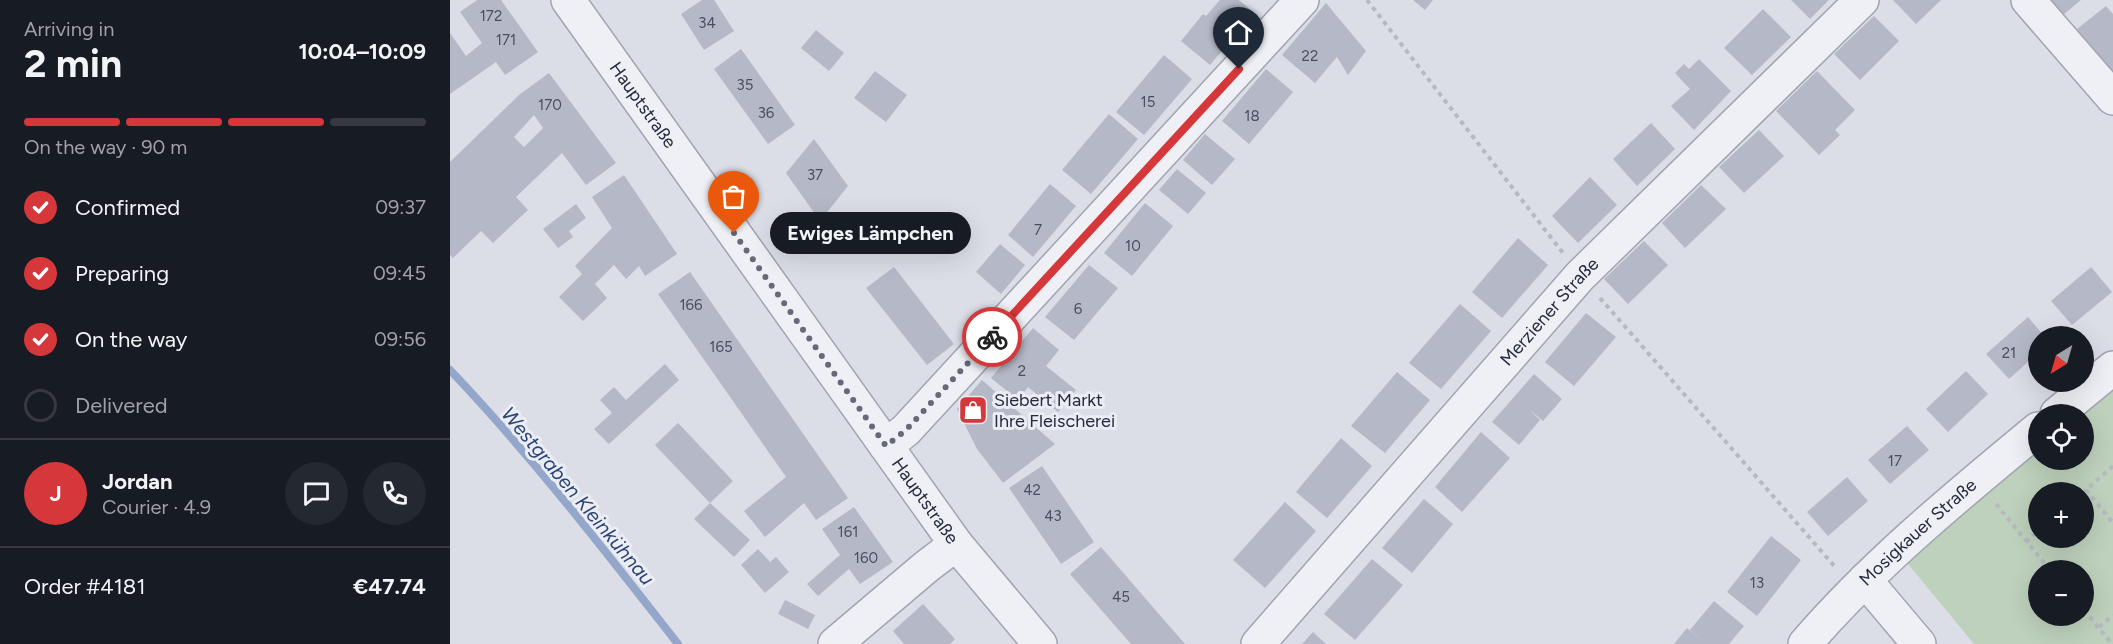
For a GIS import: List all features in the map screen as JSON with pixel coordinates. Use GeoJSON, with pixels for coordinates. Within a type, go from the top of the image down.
{"type":"FeatureCollection","features":[{"type":"Feature","properties":{"kind":"street","name":"Hauptstraße"},"geometry":{"type":"LineString","coordinates":[[568,0],[956,544],[1040,644]]}},
{"type":"Feature","properties":{"kind":"street"},"geometry":{"type":"LineString","coordinates":[[886,446],[906,430],[1302,0]]}},
{"type":"Feature","properties":{"kind":"street","name":"Merziener Straße"},"geometry":{"type":"LineString","coordinates":[[1258,644],[1580,276],[1863,0]]}},
{"type":"Feature","properties":{"kind":"street"},"geometry":{"type":"LineString","coordinates":[[2028,0],[2113,98]]}},
{"type":"Feature","properties":{"kind":"street"},"geometry":{"type":"LineString","coordinates":[[2069,404],[2113,368]]}},
{"type":"Feature","properties":{"kind":"street","name":"Mosigkauer Straße"},"geometry":{"type":"LineString","coordinates":[[1805,644],[1860,585],[2028,437]]}},
{"type":"Feature","properties":{"kind":"street"},"geometry":{"type":"LineString","coordinates":[[835,644],[927,565],[956,544]]}},
{"type":"Feature","properties":{"kind":"street"},"geometry":{"type":"LineString","coordinates":[[1860,585],[1919,644]]}},
{"type":"Feature","properties":{"kind":"path"},"geometry":{"type":"LineString","coordinates":[[1367,0],[1580,276],[1860,585]]}},
{"type":"Feature","properties":{"kind":"path"},"geometry":{"type":"LineString","coordinates":[[2094,483],[2113,466]]}},
{"type":"Feature","properties":{"kind":"path"},"geometry":{"type":"LineString","coordinates":[[1977,480],[2041,560]]}},
{"type":"Feature","properties":{"kind":"path"},"geometry":{"type":"LineString","coordinates":[[2094,501],[2113,523]]}},
{"type":"Feature","properties":{"kind":"path"},"geometry":{"type":"LineString","coordinates":[[2099,627],[2113,615]]}},
{"type":"Feature","properties":{"kind":"path"},"geometry":{"type":"LineString","coordinates":[[2094,621],[2112,644]]}},
{"type":"Feature","properties":{"kind":"green space"},"geometry":{"type":"Polygon","coordinates":[[[2113,374],[2113,644],[1974,644],[1899,553],[2028,444],[2028,470],[2094,470],[2094,404],[2077,404],[2113,374]]]}},
{"type":"Feature","properties":{"kind":"building"},"geometry":{"type":"Polygon","coordinates":[[[477,0],[501,0],[538,52],[505,75],[496,62],[450,94],[450,33],[466,56],[482,43],[460,12],[477,0]]]}},
{"type":"Feature","properties":{"kind":"building"},"geometry":{"type":"Polygon","coordinates":[[[702,0],[714,0],[734,31],[704,50],[681,14],[702,0]]]}},
{"type":"Feature","properties":{"kind":"building"},"geometry":{"type":"Polygon","coordinates":[[[1220,0],[1239,0],[1254,13],[1210,65],[1181,41],[1203,14],[1206,16],[1220,0]]]}},
{"type":"Feature","properties":{"kind":"building"},"geometry":{"type":"Polygon","coordinates":[[[1413,0],[1433,0],[1425,10],[1413,0]]]}},
{"type":"Feature","properties":{"kind":"building"},"geometry":{"type":"Polygon","coordinates":[[[1791,0],[1829,0],[1810,19],[1791,0]]]}},
{"type":"Feature","properties":{"kind":"building"},"geometry":{"type":"Polygon","coordinates":[[[1893,0],[1941,0],[1916,24],[1893,0]]]}},
{"type":"Feature","properties":{"kind":"building"},"geometry":{"type":"Polygon","coordinates":[[[2050,0],[2081,0],[2063,15],[2050,0]]]}},
{"type":"Feature","properties":{"kind":"building"},"geometry":{"type":"Polygon","coordinates":[[[1326,3],[1366,51],[1348,75],[1337,57],[1315,83],[1282,55],[1326,3]]]}},
{"type":"Feature","properties":{"kind":"building"},"geometry":{"type":"Polygon","coordinates":[[[2106,6],[2113,14],[2113,72],[2077,29],[2106,6]]]}},
{"type":"Feature","properties":{"kind":"building"},"geometry":{"type":"Polygon","coordinates":[[[1763,9],[1791,37],[1752,75],[1724,48],[1763,9]]]}},
{"type":"Feature","properties":{"kind":"building"},"geometry":{"type":"Polygon","coordinates":[[[1874,16],[1899,41],[1860,80],[1834,54],[1874,16]]]}},
{"type":"Feature","properties":{"kind":"building"},"geometry":{"type":"Polygon","coordinates":[[[816,30],[844,53],[829,71],[801,48],[816,30]]]}},
{"type":"Feature","properties":{"kind":"building"},"geometry":{"type":"Polygon","coordinates":[[[741,49],[795,125],[768,144],[714,69],[741,49]]]}},
{"type":"Feature","properties":{"kind":"building"},"geometry":{"type":"Polygon","coordinates":[[[1164,55],[1192,79],[1144,135],[1116,112],[1164,55]]]}},
{"type":"Feature","properties":{"kind":"building"},"geometry":{"type":"Polygon","coordinates":[[[1699,59],[1731,91],[1694,130],[1671,106],[1690,89],[1675,73],[1684,64],[1689,69],[1699,59]]]}},
{"type":"Feature","properties":{"kind":"building"},"geometry":{"type":"Polygon","coordinates":[[[1266,69],[1293,92],[1249,144],[1222,121],[1266,69]]]}},
{"type":"Feature","properties":{"kind":"building"},"geometry":{"type":"Polygon","coordinates":[[[875,71],[907,95],[886,122],[854,98],[875,71]]]}},
{"type":"Feature","properties":{"kind":"building"},"geometry":{"type":"Polygon","coordinates":[[[1817,71],[1855,110],[1835,130],[1840,135],[1819,155],[1776,111],[1817,71]]]}},
{"type":"Feature","properties":{"kind":"building"},"geometry":{"type":"Polygon","coordinates":[[[549,73],[616,163],[586,185],[562,153],[516,197],[528,210],[493,243],[481,231],[453,258],[450,255],[450,162],[519,95],[549,73]],[[534,115],[514,137],[524,147],[543,128],[534,115]]]}},
{"type":"Feature","properties":{"kind":"building"},"geometry":{"type":"Polygon","coordinates":[[[1109,114],[1138,139],[1091,194],[1062,170],[1109,114]]]}},
{"type":"Feature","properties":{"kind":"building"},"geometry":{"type":"Polygon","coordinates":[[[1651,123],[1675,149],[1637,186],[1613,159],[1651,123]]]}},
{"type":"Feature","properties":{"kind":"building"},"geometry":{"type":"Polygon","coordinates":[[[1759,130],[1784,156],[1744,193],[1719,167],[1759,130]]]}},
{"type":"Feature","properties":{"kind":"building"},"geometry":{"type":"Polygon","coordinates":[[[1205,134],[1235,159],[1212,185],[1183,160],[1205,134]]]}},
{"type":"Feature","properties":{"kind":"building"},"geometry":{"type":"Polygon","coordinates":[[[814,139],[848,186],[820,221],[786,173],[814,139]]]}},
{"type":"Feature","properties":{"kind":"building"},"geometry":{"type":"Polygon","coordinates":[[[1177,169],[1206,193],[1188,214],[1159,190],[1177,169]]]}},
{"type":"Feature","properties":{"kind":"building"},"geometry":{"type":"Polygon","coordinates":[[[624,175],[677,254],[645,276],[639,266],[626,279],[614,265],[595,284],[607,298],[583,321],[559,297],[582,274],[575,266],[612,228],[592,197],[624,175]]]}},
{"type":"Feature","properties":{"kind":"building"},"geometry":{"type":"Polygon","coordinates":[[[1590,177],[1617,205],[1578,243],[1552,216],[1590,177]]]}},
{"type":"Feature","properties":{"kind":"building"},"geometry":{"type":"Polygon","coordinates":[[[1050,184],[1076,206],[1033,257],[1008,235],[1050,184]]]}},
{"type":"Feature","properties":{"kind":"building"},"geometry":{"type":"Polygon","coordinates":[[[1701,185],[1726,209],[1685,248],[1662,223],[1701,185]]]}},
{"type":"Feature","properties":{"kind":"building"},"geometry":{"type":"Polygon","coordinates":[[[1145,203],[1173,226],[1132,276],[1104,253],[1145,203]]]}},
{"type":"Feature","properties":{"kind":"building"},"geometry":{"type":"Polygon","coordinates":[[[576,204],[586,218],[569,231],[573,237],[558,248],[543,229],[576,204]]]}},
{"type":"Feature","properties":{"kind":"building"},"geometry":{"type":"Polygon","coordinates":[[[1518,238],[1548,265],[1502,318],[1472,292],[1518,238]]]}},
{"type":"Feature","properties":{"kind":"building"},"geometry":{"type":"Polygon","coordinates":[[[1644,241],[1668,265],[1628,304],[1604,279],[1644,241]]]}},
{"type":"Feature","properties":{"kind":"building"},"geometry":{"type":"Polygon","coordinates":[[[1000,244],[1025,265],[1001,294],[976,272],[1000,244]]]}},
{"type":"Feature","properties":{"kind":"building"},"geometry":{"type":"Polygon","coordinates":[[[1089,265],[1118,288],[1074,340],[1045,317],[1089,265]]]}},
{"type":"Feature","properties":{"kind":"building"},"geometry":{"type":"Polygon","coordinates":[[[894,267],[954,344],[927,365],[866,288],[894,267]]]}},
{"type":"Feature","properties":{"kind":"building"},"geometry":{"type":"Polygon","coordinates":[[[2091,267],[2112,292],[2072,325],[2051,301],[2091,267]]]}},
{"type":"Feature","properties":{"kind":"building"},"geometry":{"type":"Polygon","coordinates":[[[690,272],[848,498],[816,520],[804,503],[765,537],[744,511],[786,477],[658,294],[690,272]]]}},
{"type":"Feature","properties":{"kind":"building"},"geometry":{"type":"Polygon","coordinates":[[[1460,304],[1491,331],[1441,389],[1409,363],[1460,304]]]}},
{"type":"Feature","properties":{"kind":"building"},"geometry":{"type":"Polygon","coordinates":[[[1586,313],[1616,337],[1574,386],[1545,362],[1586,313]]]}},
{"type":"Feature","properties":{"kind":"building"},"geometry":{"type":"Polygon","coordinates":[[[2028,317],[2036,326],[2028,326],[2028,362],[2009,379],[1986,354],[2028,317]]]}},
{"type":"Feature","properties":{"kind":"building"},"geometry":{"type":"Polygon","coordinates":[[[1033,328],[1059,350],[1046,366],[1076,390],[1058,412],[1028,387],[1018,400],[991,378],[1033,328]]]}},
{"type":"Feature","properties":{"kind":"building"},"geometry":{"type":"Polygon","coordinates":[[[665,364],[679,380],[609,444],[594,429],[612,413],[600,400],[614,387],[626,400],[665,364]]]}},
{"type":"Feature","properties":{"kind":"building"},"geometry":{"type":"Polygon","coordinates":[[[1966,371],[1988,394],[1948,432],[1926,409],[1966,371]]]}},
{"type":"Feature","properties":{"kind":"building"},"geometry":{"type":"Polygon","coordinates":[[[1397,372],[1430,400],[1385,453],[1351,426],[1397,372]]]}},
{"type":"Feature","properties":{"kind":"building"},"geometry":{"type":"Polygon","coordinates":[[[1534,374],[1562,399],[1543,421],[1530,410],[1540,420],[1519,445],[1492,422],[1534,374]]]}},
{"type":"Feature","properties":{"kind":"building"},"geometry":{"type":"Polygon","coordinates":[[[982,380],[1055,444],[1003,483],[977,449],[957,409],[982,380]]]}},
{"type":"Feature","properties":{"kind":"building"},"geometry":{"type":"Polygon","coordinates":[[[678,423],[733,481],[710,503],[655,445],[678,423]]]}},
{"type":"Feature","properties":{"kind":"building"},"geometry":{"type":"Polygon","coordinates":[[[1907,426],[1929,450],[1890,484],[1868,460],[1907,426]]]}},
{"type":"Feature","properties":{"kind":"building"},"geometry":{"type":"Polygon","coordinates":[[[1481,432],[1510,458],[1462,512],[1435,487],[1481,432]]]}},
{"type":"Feature","properties":{"kind":"building"},"geometry":{"type":"Polygon","coordinates":[[[1341,438],[1372,466],[1327,518],[1296,492],[1341,438]]]}},
{"type":"Feature","properties":{"kind":"building"},"geometry":{"type":"Polygon","coordinates":[[[1042,466],[1094,542],[1061,564],[1009,488],[1042,466]]]}},
{"type":"Feature","properties":{"kind":"building"},"geometry":{"type":"Polygon","coordinates":[[[1847,477],[1868,501],[1828,536],[1807,512],[1847,477]]]}},
{"type":"Feature","properties":{"kind":"building"},"geometry":{"type":"Polygon","coordinates":[[[1424,499],[1453,524],[1412,573],[1382,548],[1424,499]]]}},
{"type":"Feature","properties":{"kind":"building"},"geometry":{"type":"Polygon","coordinates":[[[1285,502],[1316,531],[1265,588],[1233,560],[1285,502]]]}},
{"type":"Feature","properties":{"kind":"building"},"geometry":{"type":"Polygon","coordinates":[[[710,503],[750,540],[734,557],[694,519],[710,503]]]}},
{"type":"Feature","properties":{"kind":"building"},"geometry":{"type":"Polygon","coordinates":[[[854,507],[893,562],[860,584],[849,569],[818,596],[807,584],[840,555],[822,529],[854,507]]]}},
{"type":"Feature","properties":{"kind":"building"},"geometry":{"type":"Polygon","coordinates":[[[1771,536],[1801,560],[1757,616],[1727,592],[1771,536]]]}},
{"type":"Feature","properties":{"kind":"building"},"geometry":{"type":"Polygon","coordinates":[[[1101,547],[1185,644],[1131,644],[1070,574],[1101,547]]]}},
{"type":"Feature","properties":{"kind":"building"},"geometry":{"type":"Polygon","coordinates":[[[758,549],[770,562],[776,557],[789,572],[765,593],[741,565],[758,549]]]}},
{"type":"Feature","properties":{"kind":"building"},"geometry":{"type":"Polygon","coordinates":[[[1372,559],[1403,585],[1355,640],[1324,614],[1372,559]]]}},
{"type":"Feature","properties":{"kind":"building"},"geometry":{"type":"Polygon","coordinates":[[[785,600],[815,615],[808,629],[778,614],[785,600]]]}},
{"type":"Feature","properties":{"kind":"building"},"geometry":{"type":"Polygon","coordinates":[[[1714,601],[1744,626],[1729,644],[1674,644],[1687,628],[1704,642],[1690,630],[1714,601]]]}},
{"type":"Feature","properties":{"kind":"building"},"geometry":{"type":"Polygon","coordinates":[[[923,604],[955,639],[950,644],[904,644],[893,631],[923,604]]]}},
{"type":"Feature","properties":{"kind":"building"},"geometry":{"type":"Polygon","coordinates":[[[1313,632],[1326,644],[1302,644],[1313,632]]]}},
{"type":"Feature","properties":{"kind":"waterway","name":"Westgraben Kleinkühnau"},"geometry":{"type":"LineString","coordinates":[[450,370],[539,470],[678,644]]}},
{"type":"Feature","properties":{"kind":"way so far"},"geometry":{"type":"LineString","coordinates":[[734,233],[886,446],[906,430],[992,337]]}},
{"type":"Feature","properties":{"kind":"place","name":"Ewiges Lämpchen"},"geometry":{"type":"Point","coordinates":[734,233]}},
{"type":"Feature","properties":{"kind":"place","name":"Siebert Markt Ihre Fleischerei"},"geometry":{"type":"Point","coordinates":[973,410]}},
{"type":"Feature","properties":{"kind":"route"},"geometry":{"type":"LineString","coordinates":[[992,337],[1239,69]]}}]}
